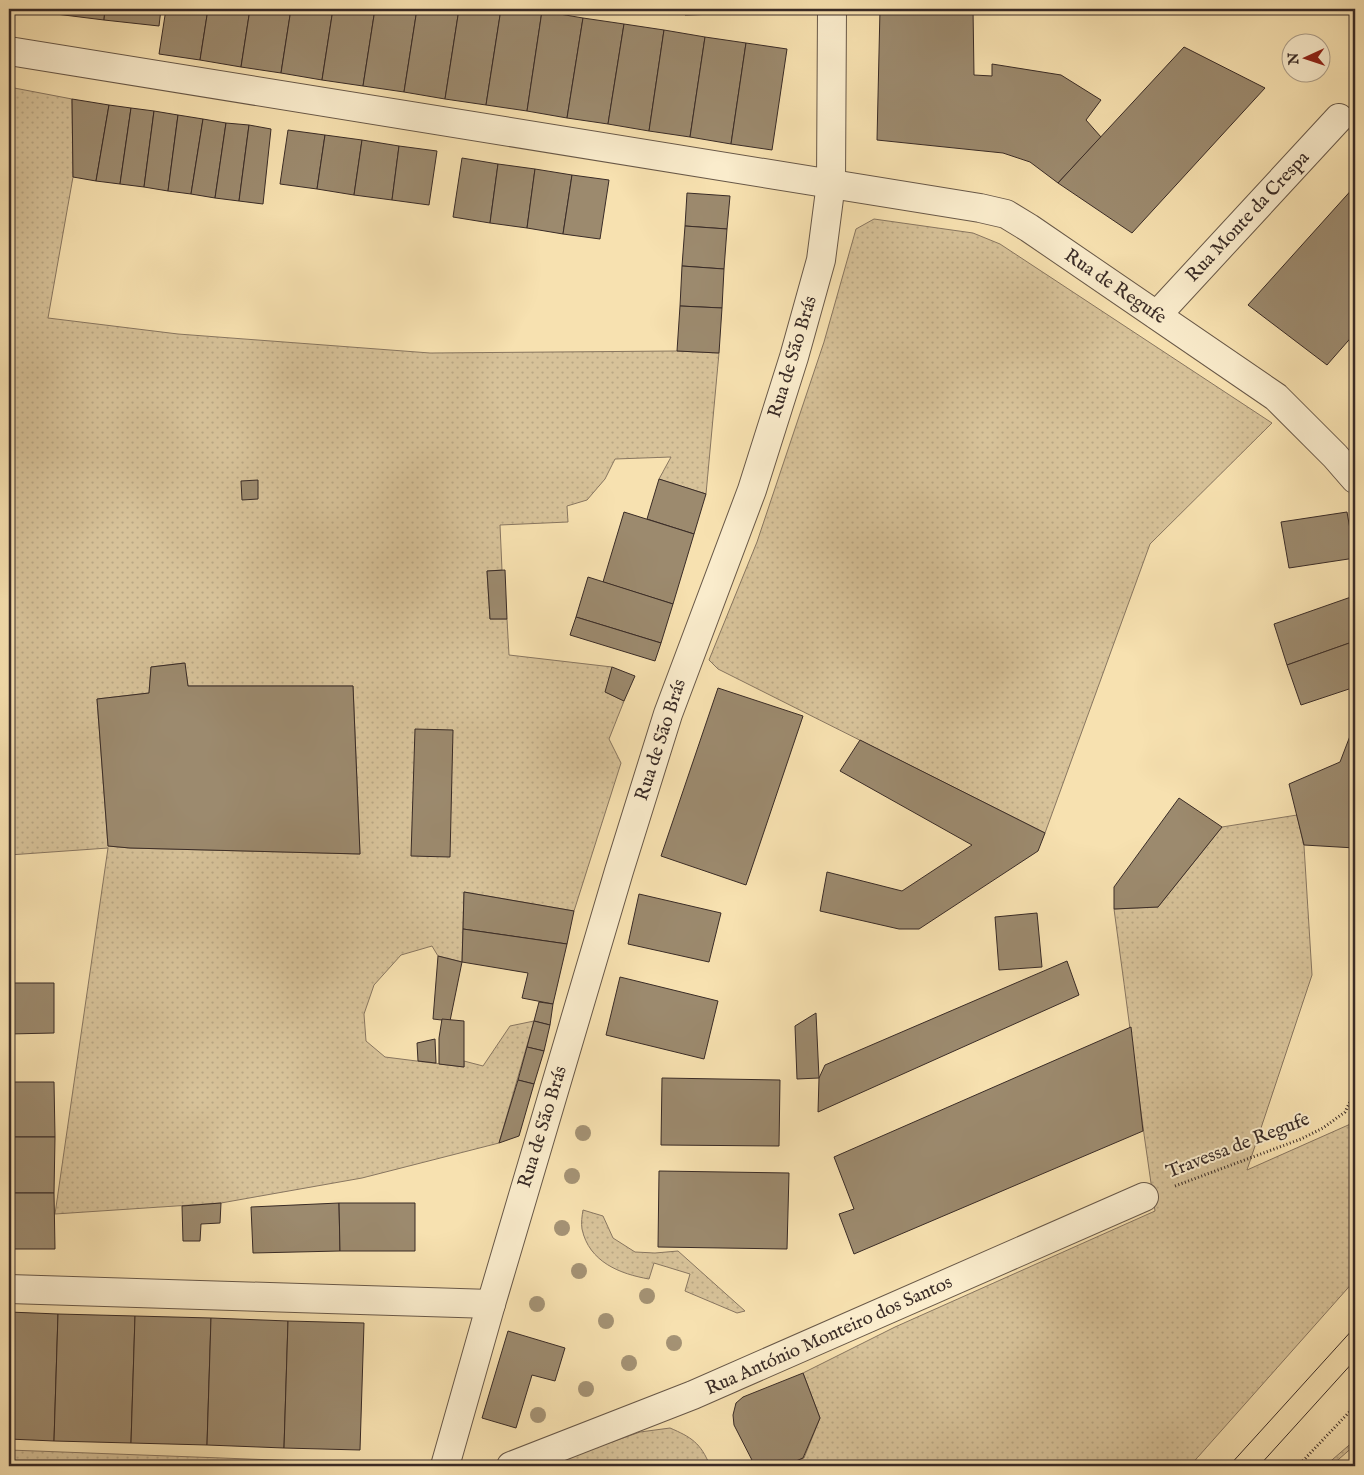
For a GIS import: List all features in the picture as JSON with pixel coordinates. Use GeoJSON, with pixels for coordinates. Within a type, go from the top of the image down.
{"type":"FeatureCollection","features":[{"type":"Feature","properties":{"kind":"street","name":"Rua de São Brás"},"geometry":{"type":"LineString","coordinates":[[445,1466],[619,870],[668,714],[752,490],[794,357],[821,260],[831,183],[832,9]]}},
{"type":"Feature","properties":{"kind":"street","name":"Rua de Regufe"},"geometry":{"type":"LineString","coordinates":[[9,51],[831,183],[1006,214],[1276,397],[1336,456],[1355,479]]}},
{"type":"Feature","properties":{"kind":"street","name":"Rua Monte da Crespa"},"geometry":{"type":"LineString","coordinates":[[1157,315],[1339,118]]}},
{"type":"Feature","properties":{"kind":"street","name":"Rua António Monteiro dos Santos"},"geometry":{"type":"LineString","coordinates":[[511,1466],[693,1395],[1144,1197]]}},
{"type":"Feature","properties":{"kind":"street"},"geometry":{"type":"LineString","coordinates":[[9,1289],[491,1304]]}},
{"type":"Feature","properties":{"kind":"path","name":"Travessa de Regufe"},"geometry":{"type":"LineString","coordinates":[[1144,1197],[1300,1139],[1323,1128],[1345,1112],[1355,1092]]}},
{"type":"Feature","properties":{"kind":"path"},"geometry":{"type":"LineString","coordinates":[[1298,1466],[1355,1406]]}},
{"type":"Feature","properties":{"kind":"shaded area"},"geometry":{"type":"Polygon","coordinates":[[[9,87],[72,99],[73,177],[48,318],[178,334],[430,353],[677,351],[719,353],[706,494],[659,479],[671,457],[615,459],[605,479],[587,500],[567,506],[568,522],[500,525],[502,570],[487,571],[490,619],[507,619],[509,655],[612,667],[606,692],[624,701],[609,739],[621,763],[574,911],[464,892],[462,962],[438,956],[432,946],[401,955],[374,985],[364,1014],[366,1041],[385,1057],[464,1067],[464,1061],[483,1066],[510,1026],[534,1021],[499,1143],[362,1178],[221,1203],[55,1214],[108,848],[9,855],[9,87]],[[184,663],[151,667],[149,693],[97,699],[108,846],[360,854],[353,686],[188,686],[184,663]]]}},
{"type":"Feature","properties":{"kind":"shaded area"},"geometry":{"type":"Polygon","coordinates":[[[874,219],[973,233],[1000,244],[1272,423],[1150,544],[1045,833],[718,669],[709,660],[757,542],[824,342],[856,229],[874,219]]]}},
{"type":"Feature","properties":{"kind":"shaded area"},"geometry":{"type":"Polygon","coordinates":[[[1297,815],[1304,846],[1312,975],[1247,1170],[1355,1122],[1355,1280],[1190,1466],[784,1466],[804,1458],[820,1418],[803,1373],[895,1327],[1155,1211],[1114,909],[1158,907],[1222,827],[1297,815]]]}},
{"type":"Feature","properties":{"kind":"shaded area"},"geometry":{"type":"Polygon","coordinates":[[[583,1210],[603,1216],[613,1238],[635,1252],[678,1251],[745,1311],[737,1313],[685,1291],[690,1274],[654,1263],[649,1279],[627,1274],[607,1264],[591,1250],[586,1240],[582,1227],[583,1210]]]}},
{"type":"Feature","properties":{"kind":"shaded area"},"geometry":{"type":"Polygon","coordinates":[[[670,1428],[699,1446],[710,1466],[524,1466],[592,1449],[640,1432],[670,1428]]]}},
{"type":"Feature","properties":{"kind":"shaded area"},"geometry":{"type":"Polygon","coordinates":[[[1355,1440],[1355,1445],[1331,1466],[1325,1466],[1355,1440]]]}},
{"type":"Feature","properties":{"kind":"shaded area"},"geometry":{"type":"Polygon","coordinates":[[[9,1450],[354,1463],[409,1462],[409,1466],[9,1466],[9,1450]]]}},
{"type":"Feature","properties":{"kind":"building"},"geometry":{"type":"Polygon","coordinates":[[[49,9],[105,9],[104,20],[48,13],[49,9]]]}},
{"type":"Feature","properties":{"kind":"building"},"geometry":{"type":"Polygon","coordinates":[[[105,9],[161,9],[159,26],[104,20],[105,9]]]}},
{"type":"Feature","properties":{"kind":"building"},"geometry":{"type":"Polygon","coordinates":[[[166,9],[208,9],[200,60],[159,54],[166,9]]]}},
{"type":"Feature","properties":{"kind":"building"},"geometry":{"type":"Polygon","coordinates":[[[208,9],[250,9],[241,67],[200,60],[208,9]]]}},
{"type":"Feature","properties":{"kind":"building"},"geometry":{"type":"Polygon","coordinates":[[[250,9],[291,9],[281,73],[241,67],[250,9]]]}},
{"type":"Feature","properties":{"kind":"building"},"geometry":{"type":"Polygon","coordinates":[[[291,9],[333,9],[322,80],[281,73],[291,9]]]}},
{"type":"Feature","properties":{"kind":"building"},"geometry":{"type":"Polygon","coordinates":[[[333,9],[375,9],[363,86],[322,80],[333,9]]]}},
{"type":"Feature","properties":{"kind":"building"},"geometry":{"type":"Polygon","coordinates":[[[375,9],[417,9],[404,92],[363,86],[375,9]]]}},
{"type":"Feature","properties":{"kind":"building"},"geometry":{"type":"Polygon","coordinates":[[[417,9],[459,9],[445,99],[404,92],[417,9]]]}},
{"type":"Feature","properties":{"kind":"building"},"geometry":{"type":"Polygon","coordinates":[[[459,9],[501,9],[486,105],[445,99],[459,9]]]}},
{"type":"Feature","properties":{"kind":"building"},"geometry":{"type":"Polygon","coordinates":[[[501,9],[542,11],[527,111],[486,105],[501,9]]]}},
{"type":"Feature","properties":{"kind":"building"},"geometry":{"type":"Polygon","coordinates":[[[684,9],[789,9],[789,12],[685,15],[684,9]]]}},
{"type":"Feature","properties":{"kind":"building"},"geometry":{"type":"Polygon","coordinates":[[[880,9],[973,9],[974,75],[992,76],[992,64],[1061,75],[1101,100],[1086,120],[1101,137],[1058,183],[1030,162],[1003,153],[877,140],[880,9]]]}},
{"type":"Feature","properties":{"kind":"building"},"geometry":{"type":"Polygon","coordinates":[[[542,11],[583,18],[567,118],[527,111],[542,11]]]}},
{"type":"Feature","properties":{"kind":"building"},"geometry":{"type":"Polygon","coordinates":[[[583,18],[624,24],[608,124],[567,118],[583,18]]]}},
{"type":"Feature","properties":{"kind":"building"},"geometry":{"type":"Polygon","coordinates":[[[624,24],[664,30],[649,131],[608,124],[624,24]]]}},
{"type":"Feature","properties":{"kind":"building"},"geometry":{"type":"Polygon","coordinates":[[[664,30],[705,37],[690,137],[649,131],[664,30]]]}},
{"type":"Feature","properties":{"kind":"building"},"geometry":{"type":"Polygon","coordinates":[[[705,37],[746,43],[731,144],[690,137],[705,37]]]}},
{"type":"Feature","properties":{"kind":"building"},"geometry":{"type":"Polygon","coordinates":[[[746,43],[787,49],[772,150],[731,144],[746,43]]]}},
{"type":"Feature","properties":{"kind":"building"},"geometry":{"type":"Polygon","coordinates":[[[1184,47],[1265,88],[1132,233],[1058,183],[1184,47]]]}},
{"type":"Feature","properties":{"kind":"building"},"geometry":{"type":"Polygon","coordinates":[[[72,99],[109,105],[96,181],[73,177],[72,99]]]}},
{"type":"Feature","properties":{"kind":"building"},"geometry":{"type":"Polygon","coordinates":[[[109,105],[131,108],[120,184],[96,181],[109,105]]]}},
{"type":"Feature","properties":{"kind":"building"},"geometry":{"type":"Polygon","coordinates":[[[131,108],[154,111],[144,187],[120,184],[131,108]]]}},
{"type":"Feature","properties":{"kind":"building"},"geometry":{"type":"Polygon","coordinates":[[[154,111],[178,115],[168,191],[144,187],[154,111]]]}},
{"type":"Feature","properties":{"kind":"building"},"geometry":{"type":"Polygon","coordinates":[[[178,115],[203,119],[191,194],[168,191],[178,115]]]}},
{"type":"Feature","properties":{"kind":"building"},"geometry":{"type":"Polygon","coordinates":[[[203,119],[226,123],[215,198],[191,194],[203,119]]]}},
{"type":"Feature","properties":{"kind":"building"},"geometry":{"type":"Polygon","coordinates":[[[226,123],[249,125],[239,201],[215,198],[226,123]]]}},
{"type":"Feature","properties":{"kind":"building"},"geometry":{"type":"Polygon","coordinates":[[[249,125],[271,129],[263,204],[239,201],[249,125]]]}},
{"type":"Feature","properties":{"kind":"building"},"geometry":{"type":"Polygon","coordinates":[[[288,130],[325,135],[317,189],[280,184],[288,130]]]}},
{"type":"Feature","properties":{"kind":"building"},"geometry":{"type":"Polygon","coordinates":[[[325,135],[362,140],[354,195],[317,189],[325,135]]]}},
{"type":"Feature","properties":{"kind":"building"},"geometry":{"type":"Polygon","coordinates":[[[362,140],[399,146],[392,200],[354,195],[362,140]]]}},
{"type":"Feature","properties":{"kind":"building"},"geometry":{"type":"Polygon","coordinates":[[[399,146],[437,151],[429,205],[392,200],[399,146]]]}},
{"type":"Feature","properties":{"kind":"building"},"geometry":{"type":"Polygon","coordinates":[[[462,158],[498,164],[490,223],[453,217],[462,158]]]}},
{"type":"Feature","properties":{"kind":"building"},"geometry":{"type":"Polygon","coordinates":[[[498,164],[535,169],[527,228],[490,223],[498,164]]]}},
{"type":"Feature","properties":{"kind":"building"},"geometry":{"type":"Polygon","coordinates":[[[535,169],[572,175],[563,234],[527,228],[535,169]]]}},
{"type":"Feature","properties":{"kind":"building"},"geometry":{"type":"Polygon","coordinates":[[[572,175],[609,180],[600,239],[563,234],[572,175]]]}},
{"type":"Feature","properties":{"kind":"building"},"geometry":{"type":"Polygon","coordinates":[[[1355,186],[1355,333],[1327,365],[1248,305],[1355,186]]]}},
{"type":"Feature","properties":{"kind":"building"},"geometry":{"type":"Polygon","coordinates":[[[687,193],[730,196],[727,229],[685,226],[687,193]]]}},
{"type":"Feature","properties":{"kind":"building"},"geometry":{"type":"Polygon","coordinates":[[[685,226],[727,229],[724,269],[682,266],[685,226]]]}},
{"type":"Feature","properties":{"kind":"building"},"geometry":{"type":"Polygon","coordinates":[[[682,266],[724,269],[722,308],[680,306],[682,266]]]}},
{"type":"Feature","properties":{"kind":"building"},"geometry":{"type":"Polygon","coordinates":[[[680,306],[722,308],[719,353],[677,351],[680,306]]]}},
{"type":"Feature","properties":{"kind":"building"},"geometry":{"type":"Polygon","coordinates":[[[659,479],[706,494],[694,534],[647,519],[659,479]]]}},
{"type":"Feature","properties":{"kind":"building"},"geometry":{"type":"Polygon","coordinates":[[[258,480],[258,499],[242,500],[241,481],[258,480]]]}},
{"type":"Feature","properties":{"kind":"building"},"geometry":{"type":"Polygon","coordinates":[[[624,512],[694,534],[673,604],[603,582],[624,512]]]}},
{"type":"Feature","properties":{"kind":"building"},"geometry":{"type":"Polygon","coordinates":[[[1347,512],[1355,558],[1289,568],[1281,522],[1347,512]]]}},
{"type":"Feature","properties":{"kind":"building"},"geometry":{"type":"Polygon","coordinates":[[[505,570],[507,619],[490,619],[487,571],[505,570]]]}},
{"type":"Feature","properties":{"kind":"building"},"geometry":{"type":"Polygon","coordinates":[[[588,577],[673,604],[661,643],[576,617],[588,577]]]}},
{"type":"Feature","properties":{"kind":"building"},"geometry":{"type":"Polygon","coordinates":[[[1351,597],[1355,610],[1355,641],[1287,665],[1274,624],[1351,597]]]}},
{"type":"Feature","properties":{"kind":"building"},"geometry":{"type":"Polygon","coordinates":[[[576,617],[661,643],[655,661],[570,635],[576,617]]]}},
{"type":"Feature","properties":{"kind":"building"},"geometry":{"type":"Polygon","coordinates":[[[1355,641],[1355,687],[1301,705],[1287,665],[1355,641]]]}},
{"type":"Feature","properties":{"kind":"building"},"geometry":{"type":"Polygon","coordinates":[[[185,663],[188,686],[353,686],[360,854],[108,846],[97,699],[149,693],[151,667],[185,663]]]}},
{"type":"Feature","properties":{"kind":"building"},"geometry":{"type":"Polygon","coordinates":[[[612,667],[635,676],[624,701],[605,692],[612,667]]]}},
{"type":"Feature","properties":{"kind":"building"},"geometry":{"type":"Polygon","coordinates":[[[718,688],[803,716],[746,885],[661,856],[718,688]]]}},
{"type":"Feature","properties":{"kind":"building"},"geometry":{"type":"Polygon","coordinates":[[[415,729],[453,730],[450,857],[411,856],[415,729]]]}},
{"type":"Feature","properties":{"kind":"building"},"geometry":{"type":"Polygon","coordinates":[[[1350,736],[1355,736],[1355,848],[1304,845],[1289,784],[1340,762],[1350,736]]]}},
{"type":"Feature","properties":{"kind":"building"},"geometry":{"type":"Polygon","coordinates":[[[860,740],[1045,833],[1038,851],[919,929],[899,929],[820,911],[827,872],[902,891],[972,845],[840,771],[860,740]]]}},
{"type":"Feature","properties":{"kind":"building"},"geometry":{"type":"Polygon","coordinates":[[[1179,798],[1222,827],[1158,907],[1114,909],[1114,887],[1179,798]]]}},
{"type":"Feature","properties":{"kind":"building"},"geometry":{"type":"Polygon","coordinates":[[[464,892],[574,911],[567,944],[463,929],[464,892]]]}},
{"type":"Feature","properties":{"kind":"building"},"geometry":{"type":"Polygon","coordinates":[[[639,894],[721,913],[709,962],[628,944],[639,894]]]}},
{"type":"Feature","properties":{"kind":"building"},"geometry":{"type":"Polygon","coordinates":[[[1037,913],[1042,967],[999,970],[995,917],[1037,913]]]}},
{"type":"Feature","properties":{"kind":"building"},"geometry":{"type":"Polygon","coordinates":[[[463,929],[567,944],[553,1004],[522,998],[528,973],[462,962],[463,929]]]}},
{"type":"Feature","properties":{"kind":"building"},"geometry":{"type":"Polygon","coordinates":[[[438,956],[462,962],[450,1021],[433,1019],[438,956]]]}},
{"type":"Feature","properties":{"kind":"building"},"geometry":{"type":"Polygon","coordinates":[[[1067,961],[1079,995],[818,1112],[819,1078],[825,1065],[1067,961]]]}},
{"type":"Feature","properties":{"kind":"building"},"geometry":{"type":"Polygon","coordinates":[[[620,977],[718,1001],[704,1059],[606,1035],[620,977]]]}},
{"type":"Feature","properties":{"kind":"building"},"geometry":{"type":"Polygon","coordinates":[[[9,983],[54,983],[54,1033],[9,1034],[9,983]]]}},
{"type":"Feature","properties":{"kind":"building"},"geometry":{"type":"Polygon","coordinates":[[[539,1002],[553,1004],[550,1025],[534,1021],[539,1002]]]}},
{"type":"Feature","properties":{"kind":"building"},"geometry":{"type":"Polygon","coordinates":[[[816,1013],[819,1078],[797,1079],[795,1026],[816,1013]]]}},
{"type":"Feature","properties":{"kind":"building"},"geometry":{"type":"Polygon","coordinates":[[[442,1019],[464,1021],[464,1067],[439,1064],[439,1038],[442,1019]]]}},
{"type":"Feature","properties":{"kind":"building"},"geometry":{"type":"Polygon","coordinates":[[[534,1021],[550,1025],[544,1051],[527,1047],[534,1021]]]}},
{"type":"Feature","properties":{"kind":"building"},"geometry":{"type":"Polygon","coordinates":[[[1131,1027],[1143,1131],[854,1254],[839,1214],[854,1209],[834,1157],[1131,1027]]]}},
{"type":"Feature","properties":{"kind":"building"},"geometry":{"type":"Polygon","coordinates":[[[435,1039],[436,1063],[418,1061],[417,1043],[435,1039]]]}},
{"type":"Feature","properties":{"kind":"building"},"geometry":{"type":"Polygon","coordinates":[[[527,1047],[544,1051],[534,1084],[518,1080],[527,1047]]]}},
{"type":"Feature","properties":{"kind":"building"},"geometry":{"type":"Polygon","coordinates":[[[662,1078],[780,1080],[779,1146],[661,1145],[662,1078]]]}},
{"type":"Feature","properties":{"kind":"building"},"geometry":{"type":"Polygon","coordinates":[[[518,1080],[534,1084],[519,1136],[499,1143],[518,1080]]]}},
{"type":"Feature","properties":{"kind":"building"},"geometry":{"type":"Polygon","coordinates":[[[9,1082],[54,1082],[55,1137],[9,1137],[9,1082]]]}},
{"type":"Feature","properties":{"kind":"building"},"geometry":{"type":"Polygon","coordinates":[[[9,1137],[55,1137],[54,1193],[9,1193],[9,1137]]]}},
{"type":"Feature","properties":{"kind":"building"},"geometry":{"type":"Polygon","coordinates":[[[659,1171],[789,1173],[787,1249],[658,1247],[659,1171]]]}},
{"type":"Feature","properties":{"kind":"building"},"geometry":{"type":"Polygon","coordinates":[[[9,1193],[54,1193],[55,1249],[9,1249],[9,1193]]]}},
{"type":"Feature","properties":{"kind":"building"},"geometry":{"type":"Polygon","coordinates":[[[221,1203],[220,1223],[201,1224],[200,1241],[183,1241],[182,1206],[221,1203]]]}},
{"type":"Feature","properties":{"kind":"building"},"geometry":{"type":"Polygon","coordinates":[[[339,1203],[340,1251],[253,1253],[251,1207],[339,1203]]]}},
{"type":"Feature","properties":{"kind":"building"},"geometry":{"type":"Polygon","coordinates":[[[339,1203],[415,1203],[415,1251],[340,1251],[339,1203]]]}},
{"type":"Feature","properties":{"kind":"building"},"geometry":{"type":"Polygon","coordinates":[[[9,1312],[58,1314],[54,1441],[9,1439],[9,1312]]]}},
{"type":"Feature","properties":{"kind":"building"},"geometry":{"type":"Polygon","coordinates":[[[58,1314],[135,1316],[131,1443],[54,1441],[58,1314]]]}},
{"type":"Feature","properties":{"kind":"building"},"geometry":{"type":"Polygon","coordinates":[[[135,1316],[211,1318],[207,1445],[131,1443],[135,1316]]]}},
{"type":"Feature","properties":{"kind":"building"},"geometry":{"type":"Polygon","coordinates":[[[211,1318],[288,1321],[284,1448],[207,1445],[211,1318]]]}},
{"type":"Feature","properties":{"kind":"building"},"geometry":{"type":"Polygon","coordinates":[[[288,1321],[364,1323],[360,1450],[284,1448],[288,1321]]]}},
{"type":"Feature","properties":{"kind":"building"},"geometry":{"type":"Polygon","coordinates":[[[508,1331],[565,1348],[555,1381],[532,1375],[516,1428],[482,1418],[508,1331]]]}},
{"type":"Feature","properties":{"kind":"building"},"geometry":{"type":"Polygon","coordinates":[[[803,1373],[820,1418],[803,1458],[784,1466],[755,1466],[734,1425],[733,1415],[736,1403],[743,1397],[803,1373]]]}},
{"type":"Feature","properties":{"kind":"tram line"},"geometry":{"type":"LineString","coordinates":[[1229,1466],[1355,1327]]}},
{"type":"Feature","properties":{"kind":"tram line"},"geometry":{"type":"LineString","coordinates":[[1259,1466],[1355,1360]]}}]}
